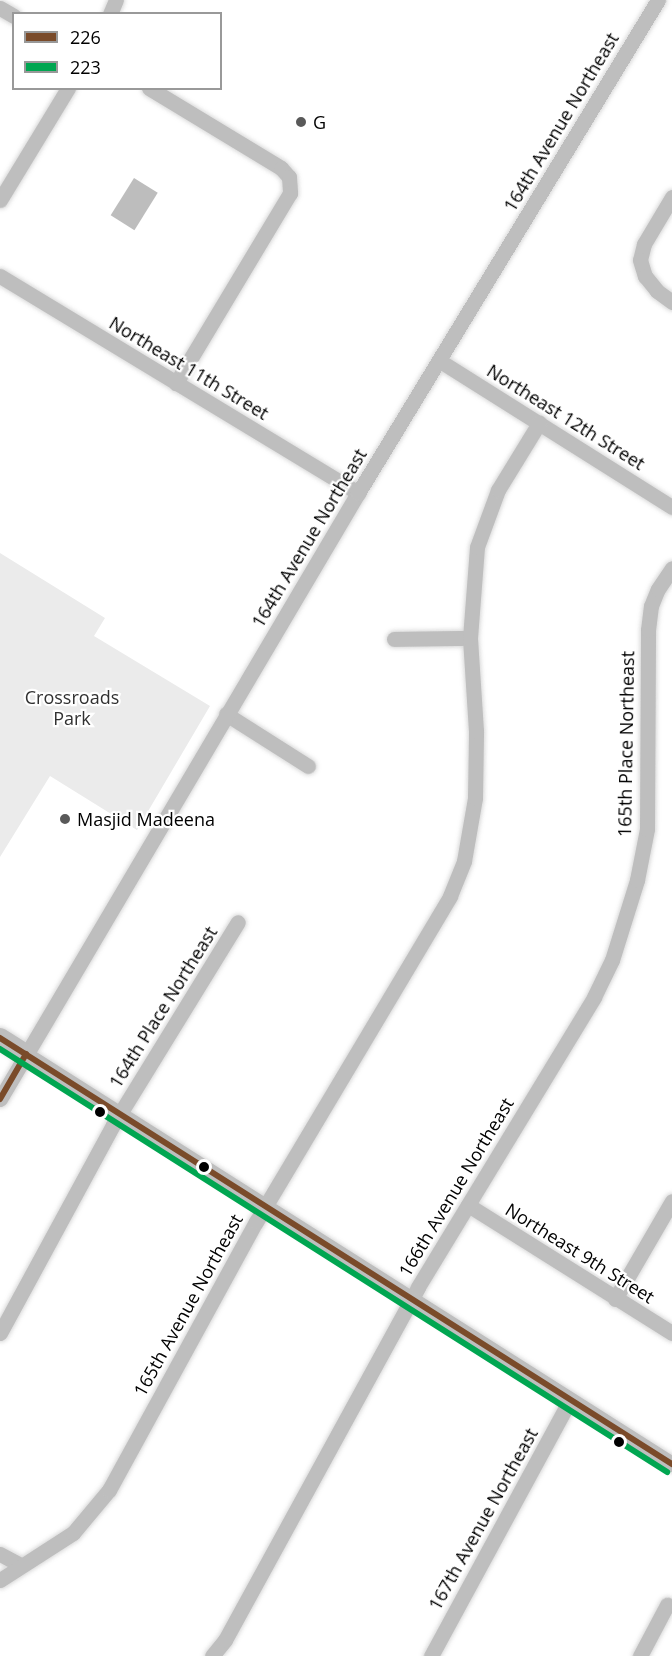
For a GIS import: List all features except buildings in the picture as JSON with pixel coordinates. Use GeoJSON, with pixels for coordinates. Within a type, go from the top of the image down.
{"type":"FeatureCollection","features":[{"type":"Feature","properties":{"kind":"main road"},"geometry":{"type":"LineString","coordinates":[[0,1038],[26,1054]]}},
{"type":"Feature","properties":{"kind":"street","name":"164th Avenue Northeast"},"geometry":{"type":"LineString","coordinates":[[0,1099],[358,493],[658,0]]}},
{"type":"Feature","properties":{"kind":"street"},"geometry":{"type":"LineString","coordinates":[[0,200],[67,90]]}},
{"type":"Feature","properties":{"kind":"street"},"geometry":{"type":"LineString","coordinates":[[152,90],[281,168],[289,177],[290,192],[176,383]]}},
{"type":"Feature","properties":{"kind":"street"},"geometry":{"type":"LineString","coordinates":[[672,197],[644,244],[640,260],[645,276],[657,291],[672,302]]}},
{"type":"Feature","properties":{"kind":"street","name":"Northeast 11th Street"},"geometry":{"type":"LineString","coordinates":[[0,276],[358,493]]}},
{"type":"Feature","properties":{"kind":"street","name":"Northeast 12th Street"},"geometry":{"type":"LineString","coordinates":[[440,361],[672,507]]}},
{"type":"Feature","properties":{"kind":"street"},"geometry":{"type":"LineString","coordinates":[[394,639],[470,638],[477,546],[485,518],[498,489],[539,423]]}},
{"type":"Feature","properties":{"kind":"street","name":"165th Place Northeast"},"geometry":{"type":"LineString","coordinates":[[624,925],[647,829],[648,630],[651,606],[658,589],[672,568]]}},
{"type":"Feature","properties":{"kind":"street","name":"165th Avenue Northeast"},"geometry":{"type":"LineString","coordinates":[[0,1580],[73,1533],[110,1490],[266,1206],[450,896],[464,861],[475,798],[476,731],[470,638]]}},
{"type":"Feature","properties":{"kind":"street"},"geometry":{"type":"LineString","coordinates":[[226,714],[308,766]]}},
{"type":"Feature","properties":{"kind":"street","name":"164th Place Northeast"},"geometry":{"type":"LineString","coordinates":[[0,1333],[120,1114],[238,922]]}},
{"type":"Feature","properties":{"kind":"street","name":"166th Avenue Northeast"},"geometry":{"type":"LineString","coordinates":[[212,1656],[225,1640],[412,1299],[594,997],[624,925]]}},
{"type":"Feature","properties":{"kind":"street"},"geometry":{"type":"LineString","coordinates":[[26,1054],[672,1464]]}},
{"type":"Feature","properties":{"kind":"street"},"geometry":{"type":"LineString","coordinates":[[615,1299],[672,1201]]}},
{"type":"Feature","properties":{"kind":"street","name":"Northeast 9th Street"},"geometry":{"type":"LineString","coordinates":[[468,1205],[672,1333]]}},
{"type":"Feature","properties":{"kind":"street","name":"167th Avenue Northeast"},"geometry":{"type":"LineString","coordinates":[[431,1656],[570,1400]]}},
{"type":"Feature","properties":{"kind":"street"},"geometry":{"type":"LineString","coordinates":[[0,1554],[21,1566]]}},
{"type":"Feature","properties":{"kind":"street"},"geometry":{"type":"LineString","coordinates":[[640,1656],[667,1605]]}},
{"type":"Feature","properties":{"kind":"green space","name":"Crossroads Park"},"geometry":{"type":"Polygon","coordinates":[[[0,553],[105,618],[94,636],[210,706],[137,830],[50,776],[0,857],[0,553]]]}},
{"type":"Feature","properties":{"kind":"shaded area"},"geometry":{"type":"Polygon","coordinates":[[[134,178],[158,193],[134,230],[111,215],[134,178]]]}},
{"type":"Feature","properties":{"kind":"transit line","name":"226"},"geometry":{"type":"LineString","coordinates":[[0,1038],[672,1464]]}},
{"type":"Feature","properties":{"kind":"transit line","name":"223"},"geometry":{"type":"LineString","coordinates":[[0,1049],[667,1472]]}},
{"type":"Feature","properties":{"kind":"transit line","name":"226"},"geometry":{"type":"LineString","coordinates":[[0,1099],[26,1054]]}},
{"type":"Feature","properties":{"kind":"place","name":"G"},"geometry":{"type":"Point","coordinates":[301,122]}},
{"type":"Feature","properties":{"kind":"place","name":"Masjid Madeena"},"geometry":{"type":"Point","coordinates":[65,819]}}]}
